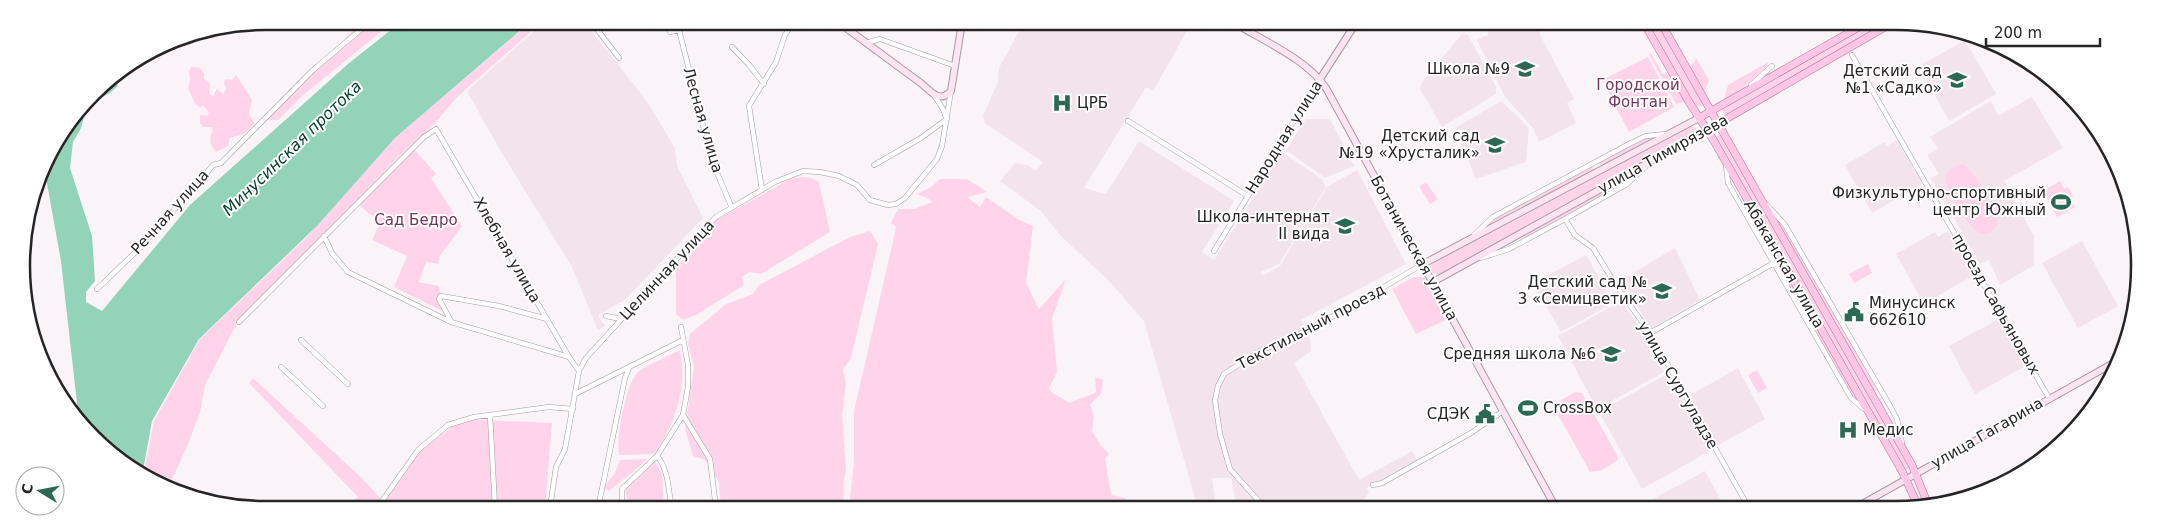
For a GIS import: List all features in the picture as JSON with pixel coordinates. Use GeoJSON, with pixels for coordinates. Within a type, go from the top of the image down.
{"type":"FeatureCollection","features":[{"type":"Feature","properties":{"kind":"main road","name":"Абаканская улица"},"geometry":{"type":"LineString","coordinates":[[1648,30],[1726,162],[1869,413],[1906,479],[1915,500]]}},
{"type":"Feature","properties":{"kind":"main road","name":"Абаканская улица"},"geometry":{"type":"LineString","coordinates":[[1665,30],[1904,451],[1916,473],[1926,499]]}},
{"type":"Feature","properties":{"kind":"main road","name":"улица Тимирязева"},"geometry":{"type":"LineString","coordinates":[[1699,118],[1854,30]]}},
{"type":"Feature","properties":{"kind":"main road","name":"улица Тимирязева"},"geometry":{"type":"LineString","coordinates":[[1707,130],[1880,30]]}},
{"type":"Feature","properties":{"kind":"street","name":"Речная улица"},"geometry":{"type":"LineString","coordinates":[[97,290],[143,245],[160,221],[171,214],[191,186],[201,180],[213,166],[221,163],[313,70],[361,30]]}},
{"type":"Feature","properties":{"kind":"street"},"geometry":{"type":"LineString","coordinates":[[598,30],[620,58]]}},
{"type":"Feature","properties":{"kind":"street"},"geometry":{"type":"LineString","coordinates":[[669,30],[670,32],[679,30]]}},
{"type":"Feature","properties":{"kind":"street","name":"Лесная улица"},"geometry":{"type":"LineString","coordinates":[[679,30],[712,161],[732,208]]}},
{"type":"Feature","properties":{"kind":"street"},"geometry":{"type":"LineString","coordinates":[[762,190],[749,106],[776,62],[788,30]]}},
{"type":"Feature","properties":{"kind":"street"},"geometry":{"type":"LineString","coordinates":[[848,30],[922,84],[934,95],[947,119]]}},
{"type":"Feature","properties":{"kind":"street"},"geometry":{"type":"LineString","coordinates":[[874,165],[921,138],[947,119],[961,30]]}},
{"type":"Feature","properties":{"kind":"street","name":"Ботаническая улица"},"geometry":{"type":"LineString","coordinates":[[1246,30],[1304,66],[1320,79],[1552,501]]}},
{"type":"Feature","properties":{"kind":"street","name":"Народная улица"},"geometry":{"type":"LineString","coordinates":[[1214,251],[1352,30]]}},
{"type":"Feature","properties":{"kind":"street"},"geometry":{"type":"LineString","coordinates":[[865,43],[880,39],[955,66]]}},
{"type":"Feature","properties":{"kind":"street"},"geometry":{"type":"LineString","coordinates":[[732,47],[764,84]]}},
{"type":"Feature","properties":{"kind":"street","name":"проезд Сафьяновых"},"geometry":{"type":"LineString","coordinates":[[1852,55],[2049,398]]}},
{"type":"Feature","properties":{"kind":"street"},"geometry":{"type":"LineString","coordinates":[[1744,92],[1772,66]]}},
{"type":"Feature","properties":{"kind":"street"},"geometry":{"type":"LineString","coordinates":[[934,95],[944,97],[951,91]]}},
{"type":"Feature","properties":{"kind":"street","name":"улица Тимирязева"},"geometry":{"type":"LineString","coordinates":[[1423,264],[1699,118]]}},
{"type":"Feature","properties":{"kind":"street","name":"Целинная улица"},"geometry":{"type":"LineString","coordinates":[[551,501],[556,466],[564,449],[579,371],[586,358],[716,217],[762,190],[803,171],[839,176],[857,185],[870,200],[888,205],[896,204],[905,198],[937,159],[947,119]]}},
{"type":"Feature","properties":{"kind":"street"},"geometry":{"type":"LineString","coordinates":[[1128,121],[1248,196]]}},
{"type":"Feature","properties":{"kind":"street","name":"Хлебная улица"},"geometry":{"type":"LineString","coordinates":[[324,236],[424,137],[436,129],[547,320],[579,371]]}},
{"type":"Feature","properties":{"kind":"street","name":"улица Тимирязева"},"geometry":{"type":"LineString","coordinates":[[1433,282],[1707,130]]}},
{"type":"Feature","properties":{"kind":"street"},"geometry":{"type":"LineString","coordinates":[[1471,261],[1509,249],[1565,219],[1627,184],[1651,161]]}},
{"type":"Feature","properties":{"kind":"street"},"geometry":{"type":"LineString","coordinates":[[1726,162],[1728,183],[1851,398],[1869,413]]}},
{"type":"Feature","properties":{"kind":"street","name":"улица Сургуладзе"},"geometry":{"type":"LineString","coordinates":[[1565,219],[1575,234],[1593,248],[1617,287],[1650,333],[1745,501]]}},
{"type":"Feature","properties":{"kind":"street"},"geometry":{"type":"LineString","coordinates":[[239,322],[324,236],[332,253],[348,272],[451,322],[569,357]]}},
{"type":"Feature","properties":{"kind":"street"},"geometry":{"type":"LineString","coordinates":[[1650,333],[1774,263]]}},
{"type":"Feature","properties":{"kind":"street","name":"Текстильный проезд"},"geometry":{"type":"LineString","coordinates":[[1258,501],[1230,469],[1220,434],[1215,400],[1218,386],[1224,374],[1260,351],[1313,327],[1416,270],[1423,264]]}},
{"type":"Feature","properties":{"kind":"street"},"geometry":{"type":"LineString","coordinates":[[451,322],[439,298],[441,296],[499,306],[547,320]]}},
{"type":"Feature","properties":{"kind":"street"},"geometry":{"type":"LineString","coordinates":[[606,316],[621,319]]}},
{"type":"Feature","properties":{"kind":"street"},"geometry":{"type":"LineString","coordinates":[[622,501],[622,489],[657,456],[683,415],[688,387],[688,364],[681,327]]}},
{"type":"Feature","properties":{"kind":"street"},"geometry":{"type":"LineString","coordinates":[[301,340],[348,384]]}},
{"type":"Feature","properties":{"kind":"street"},"geometry":{"type":"LineString","coordinates":[[575,394],[683,340]]}},
{"type":"Feature","properties":{"kind":"street","name":"улица Гагарина"},"geometry":{"type":"LineString","coordinates":[[1867,501],[2109,365]]}},
{"type":"Feature","properties":{"kind":"street"},"geometry":{"type":"LineString","coordinates":[[281,367],[323,406]]}},
{"type":"Feature","properties":{"kind":"street"},"geometry":{"type":"LineString","coordinates":[[599,501],[628,368]]}},
{"type":"Feature","properties":{"kind":"street"},"geometry":{"type":"LineString","coordinates":[[382,501],[418,450],[448,425],[474,417],[549,407],[573,409]]}},
{"type":"Feature","properties":{"kind":"street"},"geometry":{"type":"LineString","coordinates":[[1373,485],[1382,483],[1471,433],[1503,411]]}},
{"type":"Feature","properties":{"kind":"street"},"geometry":{"type":"LineString","coordinates":[[490,415],[495,501]]}},
{"type":"Feature","properties":{"kind":"street"},"geometry":{"type":"LineString","coordinates":[[683,415],[710,459],[715,501]]}},
{"type":"Feature","properties":{"kind":"street"},"geometry":{"type":"LineString","coordinates":[[657,456],[662,461],[667,476],[671,501]]}},
{"type":"Feature","properties":{"kind":"shaded area"},"geometry":{"type":"Polygon","coordinates":[[[535,30],[591,30],[646,100],[675,148],[677,166],[703,218],[626,299],[598,315],[605,326],[598,330],[572,267],[500,150],[467,91],[535,30]]]}},
{"type":"Feature","properties":{"kind":"shaded area"},"geometry":{"type":"Polygon","coordinates":[[[1020,30],[1187,30],[1153,91],[1146,87],[1084,188],[1106,194],[1139,141],[1234,201],[1202,252],[1214,260],[1282,152],[1322,179],[1326,187],[1279,264],[1261,272],[1262,276],[1280,266],[1327,187],[1357,170],[1406,264],[1301,320],[1309,333],[1311,351],[1294,363],[1359,480],[1412,451],[1417,460],[1367,488],[1369,493],[1363,501],[1236,501],[1231,478],[1212,478],[1215,501],[1196,501],[1144,321],[1110,282],[1060,235],[1041,211],[1000,181],[1015,163],[1027,165],[1036,171],[1043,162],[985,123],[983,116],[998,82],[999,68],[1020,30]]]}},
{"type":"Feature","properties":{"kind":"shaded area","name":"Школа №9"},"geometry":{"type":"Polygon","coordinates":[[[1487,30],[1541,30],[1539,33],[1574,99],[1567,103],[1576,123],[1539,142],[1533,128],[1505,97],[1477,40],[1489,34],[1487,30]]]}},
{"type":"Feature","properties":{"kind":"shaded area"},"geometry":{"type":"Polygon","coordinates":[[[1462,34],[1468,35],[1496,87],[1496,94],[1442,127],[1420,89],[1422,82],[1462,34]]]}},
{"type":"Feature","properties":{"kind":"shaded area","name":"Детский сад №1 «Cадко»"},"geometry":{"type":"Polygon","coordinates":[[[1964,41],[1996,94],[1949,121],[1919,66],[1964,41]]]}},
{"type":"Feature","properties":{"kind":"shaded area"},"geometry":{"type":"Polygon","coordinates":[[[2032,97],[2063,148],[2004,181],[2034,236],[2034,265],[2000,285],[1989,260],[1980,264],[1931,178],[1939,174],[1927,155],[1938,149],[1930,137],[1991,101],[1998,116],[2032,97]]]}},
{"type":"Feature","properties":{"kind":"shaded area","name":"Детский сад №19 «Хрусталик»"},"geometry":{"type":"Polygon","coordinates":[[[1501,101],[1529,128],[1526,162],[1476,179],[1455,128],[1501,101]]]}},
{"type":"Feature","properties":{"kind":"shaded area"},"geometry":{"type":"Polygon","coordinates":[[[1306,119],[1330,119],[1354,166],[1325,178],[1286,150],[1306,119]]]}},
{"type":"Feature","properties":{"kind":"shaded area"},"geometry":{"type":"Polygon","coordinates":[[[1897,140],[1922,184],[1872,213],[1845,165],[1885,142],[1887,146],[1897,140]]]}},
{"type":"Feature","properties":{"kind":"shaded area"},"geometry":{"type":"Polygon","coordinates":[[[1948,231],[1974,275],[1924,304],[1896,254],[1935,232],[1938,237],[1948,231]]]}},
{"type":"Feature","properties":{"kind":"shaded area"},"geometry":{"type":"Polygon","coordinates":[[[2082,241],[2118,306],[2078,328],[2042,263],[2082,241]]]}},
{"type":"Feature","properties":{"kind":"shaded area","name":"Детский сад № 3 «Семицветик»"},"geometry":{"type":"Polygon","coordinates":[[[1675,248],[1700,300],[1650,329],[1623,279],[1675,248]]]}},
{"type":"Feature","properties":{"kind":"shaded area"},"geometry":{"type":"Polygon","coordinates":[[[1586,255],[1613,303],[1561,332],[1533,283],[1586,255]]]}},
{"type":"Feature","properties":{"kind":"shaded area","name":"Средняя школа №6"},"geometry":{"type":"Polygon","coordinates":[[[1621,301],[1636,322],[1664,372],[1597,409],[1558,336],[1621,301]]]}},
{"type":"Feature","properties":{"kind":"shaded area"},"geometry":{"type":"Polygon","coordinates":[[[1999,319],[2024,367],[1975,394],[1949,346],[1999,319]]]}},
{"type":"Feature","properties":{"kind":"shaded area"},"geometry":{"type":"Polygon","coordinates":[[[1738,368],[1765,419],[1717,446],[1714,445],[1687,397],[1738,368]]]}},
{"type":"Feature","properties":{"kind":"shaded area"},"geometry":{"type":"Polygon","coordinates":[[[1667,374],[1710,451],[1642,489],[1599,412],[1667,374]]]}},
{"type":"Feature","properties":{"kind":"shaded area"},"geometry":{"type":"Polygon","coordinates":[[[1705,471],[1721,501],[1654,501],[1653,499],[1705,471]]]}},
{"type":"Feature","properties":{"kind":"green space"},"geometry":{"type":"Polygon","coordinates":[[[353,30],[383,30],[302,96],[278,120],[268,120],[269,114],[315,71],[353,30]]]}},
{"type":"Feature","properties":{"kind":"green space"},"geometry":{"type":"Polygon","coordinates":[[[522,30],[533,30],[457,97],[429,130],[405,151],[238,321],[205,385],[200,413],[171,481],[145,467],[154,421],[200,339],[307,237],[395,138],[522,30]]]}},
{"type":"Feature","properties":{"kind":"green space"},"geometry":{"type":"Polygon","coordinates":[[[1651,30],[1662,30],[1703,103],[1702,106],[1696,106],[1651,30]]]}},
{"type":"Feature","properties":{"kind":"green space"},"geometry":{"type":"Polygon","coordinates":[[[1858,30],[1876,30],[1728,115],[1724,114],[1722,109],[1858,30]]]}},
{"type":"Feature","properties":{"kind":"green space"},"geometry":{"type":"Polygon","coordinates":[[[1651,53],[1663,74],[1666,73],[1671,77],[1685,102],[1676,104],[1649,54],[1651,53]]]}},
{"type":"Feature","properties":{"kind":"green space","name":"Городской Фонтан"},"geometry":{"type":"Polygon","coordinates":[[[1648,57],[1674,107],[1629,132],[1602,80],[1648,57]]]}},
{"type":"Feature","properties":{"kind":"green space"},"geometry":{"type":"Polygon","coordinates":[[[1696,58],[1709,80],[1704,93],[1690,68],[1696,58]]]}},
{"type":"Feature","properties":{"kind":"green space"},"geometry":{"type":"Polygon","coordinates":[[[1768,62],[1768,65],[1743,88],[1724,99],[1728,85],[1768,62]]]}},
{"type":"Feature","properties":{"kind":"green space"},"geometry":{"type":"Polygon","coordinates":[[[191,67],[200,68],[204,74],[204,79],[210,83],[209,94],[213,96],[217,89],[223,94],[226,89],[225,79],[232,80],[236,75],[252,100],[249,114],[254,122],[250,129],[230,138],[228,146],[216,152],[210,142],[213,130],[211,127],[203,127],[200,123],[200,115],[207,116],[209,112],[204,106],[199,107],[195,104],[188,88],[191,67]]]}},
{"type":"Feature","properties":{"kind":"green space"},"geometry":{"type":"Polygon","coordinates":[[[1690,125],[1696,128],[1696,133],[1440,275],[1432,273],[1430,268],[1433,261],[1690,125]]]}},
{"type":"Feature","properties":{"kind":"green space"},"geometry":{"type":"Polygon","coordinates":[[[1721,135],[1910,469],[1905,470],[1715,138],[1721,135]]]}},
{"type":"Feature","properties":{"kind":"green space"},"geometry":{"type":"Polygon","coordinates":[[[1658,137],[1607,164],[1600,165],[1598,163],[1592,166],[1593,169],[1588,174],[1478,231],[1488,221],[1643,138],[1658,137]]]}},
{"type":"Feature","properties":{"kind":"green space","name":"Сад Бедро"},"geometry":{"type":"Polygon","coordinates":[[[413,148],[436,174],[431,178],[462,226],[440,256],[438,264],[426,262],[419,282],[439,286],[444,312],[394,287],[407,256],[372,240],[380,223],[358,204],[413,148]]]}},
{"type":"Feature","properties":{"kind":"green space"},"geometry":{"type":"Polygon","coordinates":[[[1963,164],[1978,181],[1997,214],[1997,223],[1991,232],[1982,234],[1973,228],[1957,205],[1945,181],[1946,174],[1952,168],[1963,164]]]}},
{"type":"Feature","properties":{"kind":"green space"},"geometry":{"type":"Polygon","coordinates":[[[1640,169],[1627,182],[1526,237],[1525,235],[1530,230],[1640,169]]]}},
{"type":"Feature","properties":{"kind":"green space"},"geometry":{"type":"Polygon","coordinates":[[[811,178],[819,182],[830,232],[761,274],[749,272],[742,277],[744,285],[696,315],[683,320],[676,314],[676,268],[716,220],[790,179],[811,178]]]}},
{"type":"Feature","properties":{"kind":"green space"},"geometry":{"type":"Polygon","coordinates":[[[940,179],[967,179],[987,192],[967,197],[980,207],[986,197],[1019,220],[1033,226],[1026,283],[1039,309],[1066,279],[1052,319],[1057,372],[1049,388],[1051,392],[1070,403],[1096,392],[1095,377],[1103,380],[1101,394],[1090,404],[1094,416],[1092,431],[1101,446],[1109,454],[1105,458],[1111,495],[1126,498],[1125,501],[850,501],[854,461],[854,411],[896,227],[891,223],[898,209],[914,209],[932,202],[917,194],[931,187],[940,179]]]}},
{"type":"Feature","properties":{"kind":"green space","name":"Физкультурно-спортивный центр Южный"},"geometry":{"type":"Polygon","coordinates":[[[2060,181],[2064,189],[2068,187],[2073,196],[2070,198],[2075,207],[2057,217],[2043,191],[2060,181]]]}},
{"type":"Feature","properties":{"kind":"green space"},"geometry":{"type":"Polygon","coordinates":[[[1426,182],[1437,198],[1437,200],[1430,204],[1420,188],[1426,182]]]}},
{"type":"Feature","properties":{"kind":"green space"},"geometry":{"type":"Polygon","coordinates":[[[1771,212],[1786,228],[1877,390],[1874,391],[1870,387],[1771,212]]]}},
{"type":"Feature","properties":{"kind":"green space"},"geometry":{"type":"Polygon","coordinates":[[[1754,219],[1862,406],[1852,398],[1752,220],[1754,219]]]}},
{"type":"Feature","properties":{"kind":"green space"},"geometry":{"type":"Polygon","coordinates":[[[870,231],[878,244],[851,358],[843,370],[846,384],[842,414],[846,469],[843,486],[844,501],[720,501],[719,482],[705,460],[693,456],[685,429],[694,366],[688,345],[690,334],[726,304],[753,294],[759,285],[850,237],[870,231]]]}},
{"type":"Feature","properties":{"kind":"green space"},"geometry":{"type":"Polygon","coordinates":[[[1868,264],[1872,273],[1854,283],[1849,274],[1868,264]]]}},
{"type":"Feature","properties":{"kind":"green space"},"geometry":{"type":"Polygon","coordinates":[[[1414,277],[1424,277],[1446,320],[1416,334],[1392,289],[1414,277]]]}},
{"type":"Feature","properties":{"kind":"green space"},"geometry":{"type":"Polygon","coordinates":[[[680,350],[682,364],[681,391],[674,418],[662,442],[654,454],[619,455],[619,437],[625,400],[633,379],[641,370],[680,350]]]}},
{"type":"Feature","properties":{"kind":"green space"},"geometry":{"type":"Polygon","coordinates":[[[1757,370],[1767,388],[1758,393],[1748,375],[1757,370]]]}},
{"type":"Feature","properties":{"kind":"green space"},"geometry":{"type":"Polygon","coordinates":[[[253,378],[363,479],[380,498],[378,501],[353,501],[358,497],[249,383],[253,378]]]}},
{"type":"Feature","properties":{"kind":"green space"},"geometry":{"type":"Polygon","coordinates":[[[1575,392],[1582,393],[1617,455],[1618,460],[1602,470],[1590,472],[1557,413],[1558,402],[1575,392]]]}},
{"type":"Feature","properties":{"kind":"green space"},"geometry":{"type":"Polygon","coordinates":[[[462,419],[552,423],[546,501],[386,501],[420,451],[462,419]]]}},
{"type":"Feature","properties":{"kind":"green space"},"geometry":{"type":"Polygon","coordinates":[[[648,459],[609,491],[603,488],[615,473],[620,460],[648,459]]]}},
{"type":"Feature","properties":{"kind":"green space"},"geometry":{"type":"Polygon","coordinates":[[[655,461],[662,475],[664,501],[628,501],[624,485],[655,461]]]}},
{"type":"Feature","properties":{"kind":"water","name":"Минусинская протока"},"geometry":{"type":"Polygon","coordinates":[[[391,30],[521,30],[395,138],[317,226],[199,339],[152,421],[144,466],[110,443],[88,421],[77,407],[61,261],[46,179],[54,161],[85,114],[81,128],[73,142],[70,168],[92,236],[95,281],[86,292],[86,302],[102,311],[190,205],[348,64],[391,30]]]}},
{"type":"Feature","properties":{"kind":"water"},"geometry":{"type":"Polygon","coordinates":[[[118,82],[112,91],[103,96],[110,88],[118,82]]]}},
{"type":"Feature","properties":{"kind":"place","name":"Школа №9"},"geometry":{"type":"Point","coordinates":[1525,69]}},
{"type":"Feature","properties":{"kind":"place","name":"Детский сад №1 «Cадко»"},"geometry":{"type":"Point","coordinates":[1957,80]}},
{"type":"Feature","properties":{"kind":"place","name":"ЦРБ"},"geometry":{"type":"Point","coordinates":[1062,103]}},
{"type":"Feature","properties":{"kind":"place","name":"Детский сад №19 «Хрусталик»"},"geometry":{"type":"Point","coordinates":[1495,145]}},
{"type":"Feature","properties":{"kind":"place","name":"Физкультурно-спортивный центр Южный"},"geometry":{"type":"Point","coordinates":[2061,202]}},
{"type":"Feature","properties":{"kind":"place","name":"Школа-интернат II вида"},"geometry":{"type":"Point","coordinates":[1345,226]}},
{"type":"Feature","properties":{"kind":"place","name":"Детский сад № 3 «Семицветик»"},"geometry":{"type":"Point","coordinates":[1662,291]}},
{"type":"Feature","properties":{"kind":"place","name":"Минусинск 662610"},"geometry":{"type":"Point","coordinates":[1854,312]}},
{"type":"Feature","properties":{"kind":"place","name":"Средняя школа №6"},"geometry":{"type":"Point","coordinates":[1611,354]}},
{"type":"Feature","properties":{"kind":"place","name":"CrossBox"},"geometry":{"type":"Point","coordinates":[1528,408]}},
{"type":"Feature","properties":{"kind":"place","name":"СДЭК"},"geometry":{"type":"Point","coordinates":[1485,414]}},
{"type":"Feature","properties":{"kind":"place","name":"Медис"},"geometry":{"type":"Point","coordinates":[1848,430]}}]}
